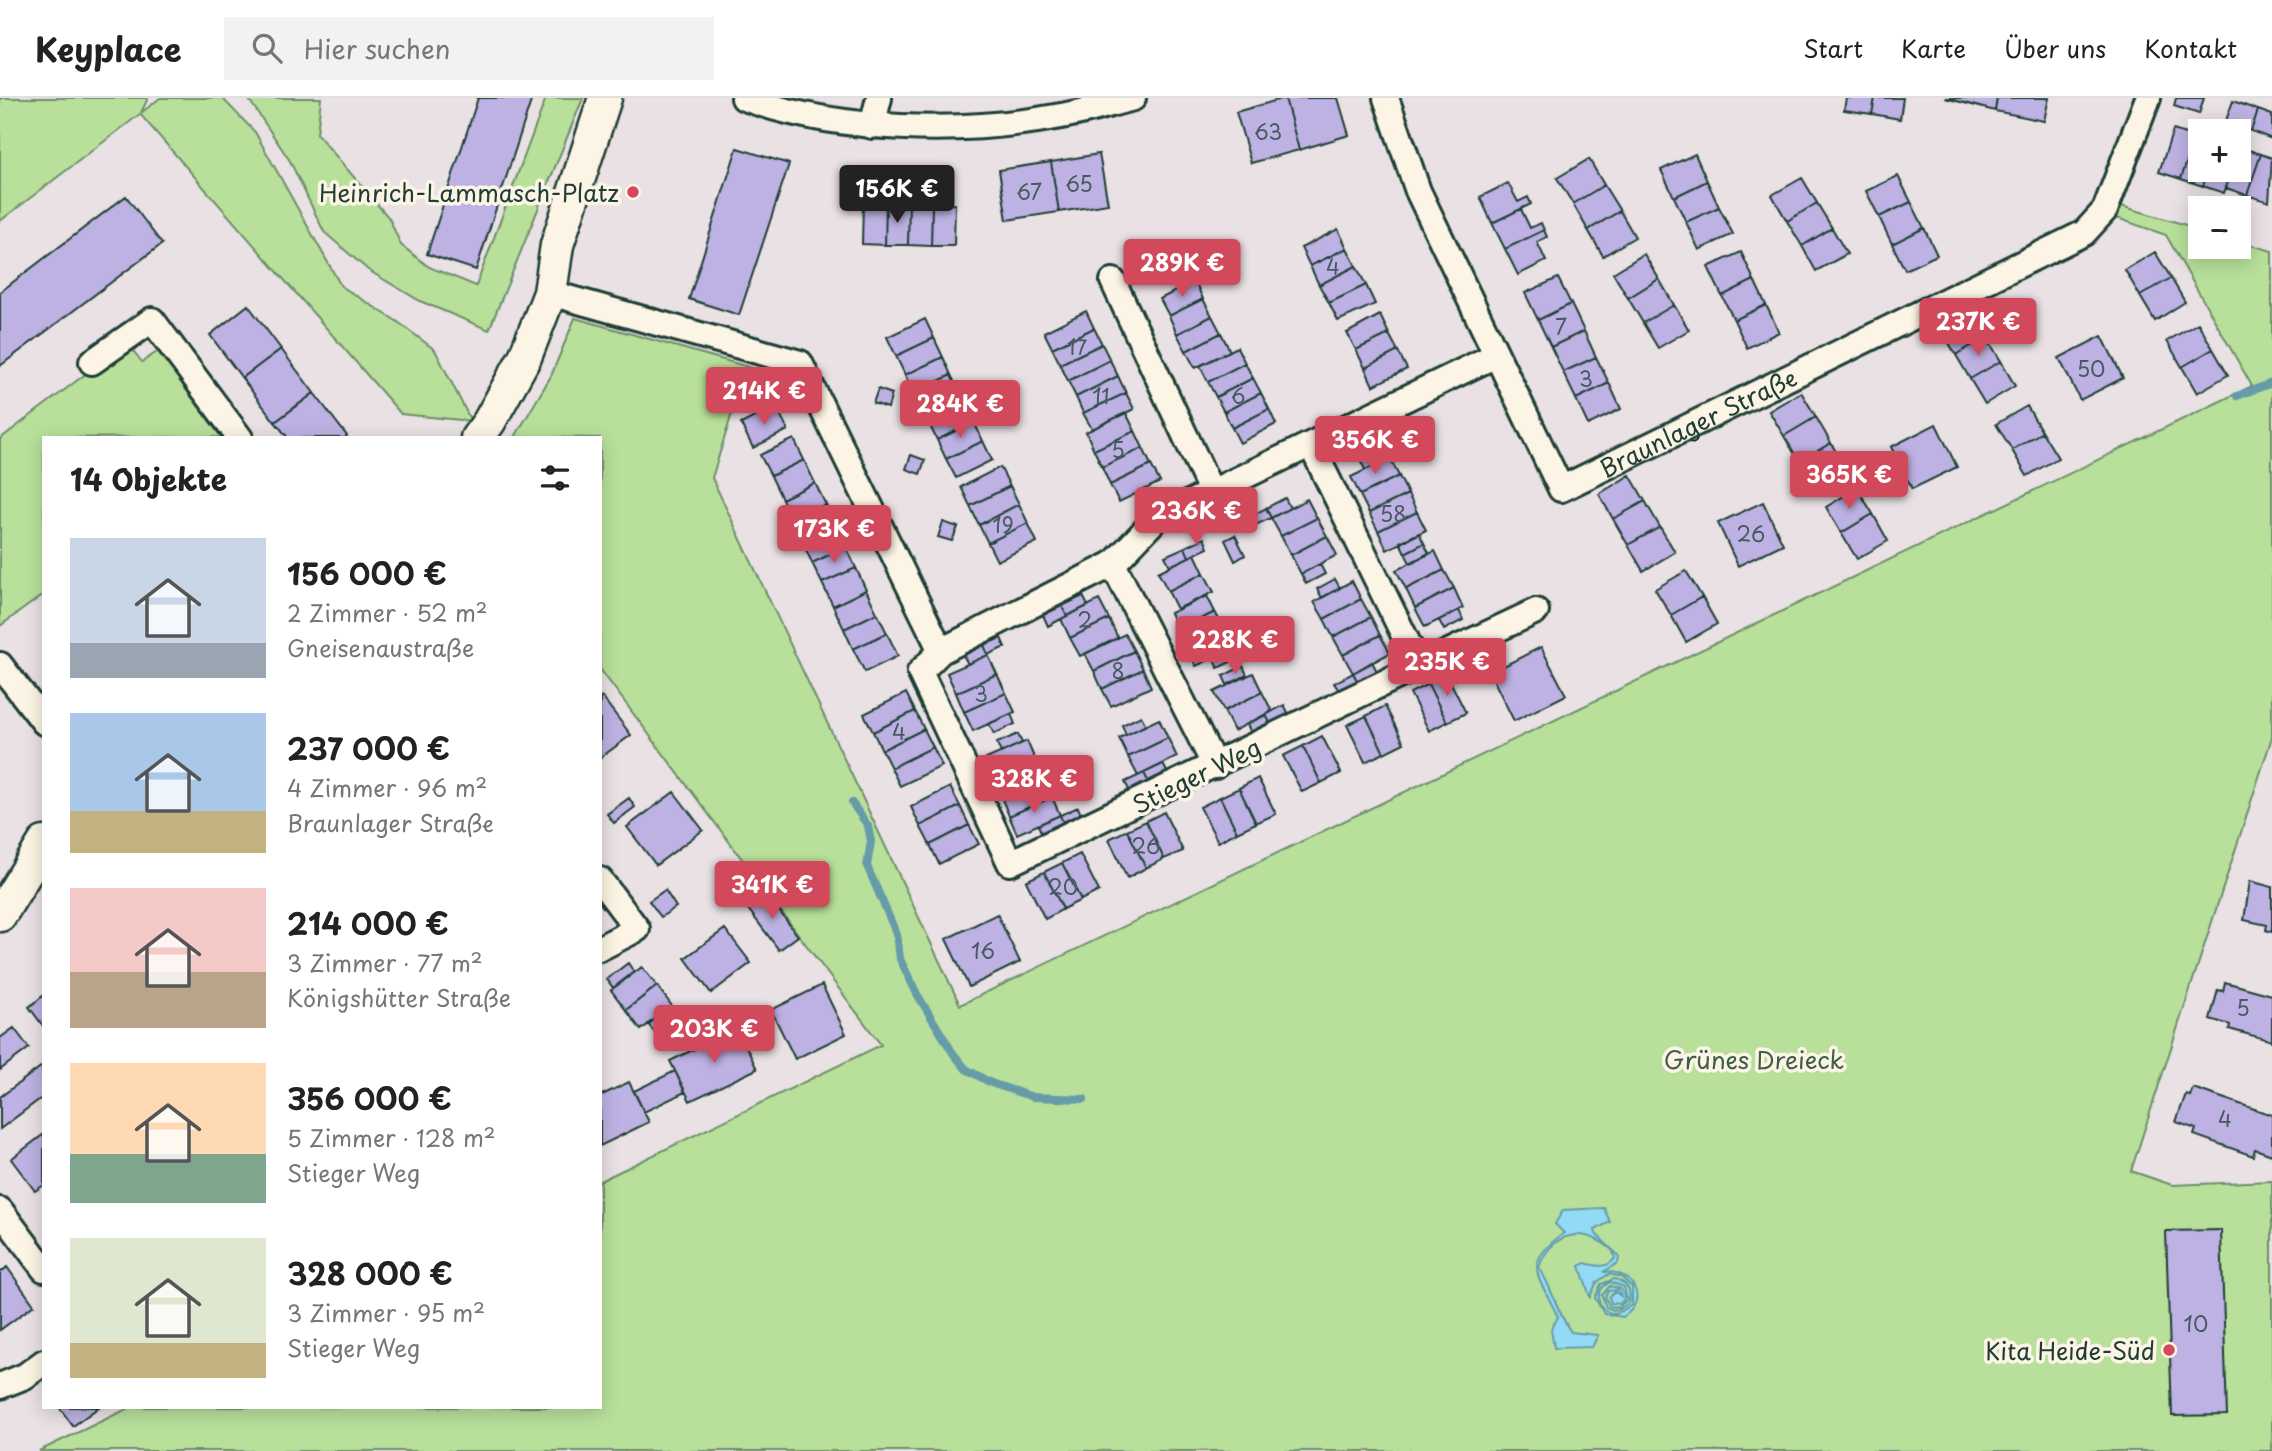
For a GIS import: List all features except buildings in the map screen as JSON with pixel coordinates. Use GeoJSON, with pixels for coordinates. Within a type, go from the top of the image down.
{"type":"FeatureCollection","features":[{"type":"Feature","properties":{"kind":"street"},"geometry":{"type":"LineString","coordinates":[[478,436],[525,357],[550,293],[557,244],[606,98]]}},
{"type":"Feature","properties":{"kind":"street"},"geometry":{"type":"LineString","coordinates":[[744,98],[772,108],[872,126],[1011,123],[1060,117],[1133,98]]}},
{"type":"Feature","properties":{"kind":"street"},"geometry":{"type":"LineString","coordinates":[[872,126],[879,98]]}},
{"type":"Feature","properties":{"kind":"street","name":"Braunlager Straße"},"geometry":{"type":"LineString","coordinates":[[1386,98],[1418,191],[1561,489],[2084,233],[2105,210],[2148,98]]}},
{"type":"Feature","properties":{"kind":"street"},"geometry":{"type":"LineString","coordinates":[[1113,281],[1212,492]]}},
{"type":"Feature","properties":{"kind":"street"},"geometry":{"type":"LineString","coordinates":[[550,293],[800,363],[942,651],[1114,564],[1156,519],[1496,355]]}},
{"type":"Feature","properties":{"kind":"street"},"geometry":{"type":"LineString","coordinates":[[92,362],[152,320],[239,436]]}},
{"type":"Feature","properties":{"kind":"street"},"geometry":{"type":"LineString","coordinates":[[1311,445],[1419,666]]}},
{"type":"Feature","properties":{"kind":"street"},"geometry":{"type":"LineString","coordinates":[[1114,564],[1215,766]]}},
{"type":"Feature","properties":{"kind":"street","name":"Stieger Weg"},"geometry":{"type":"LineString","coordinates":[[942,651],[920,672],[1010,863],[1536,611]]}},
{"type":"Feature","properties":{"kind":"street"},"geometry":{"type":"LineString","coordinates":[[0,665],[42,719]]}},
{"type":"Feature","properties":{"kind":"street"},"geometry":{"type":"LineString","coordinates":[[0,915],[42,847]]}},
{"type":"Feature","properties":{"kind":"street"},"geometry":{"type":"LineString","coordinates":[[602,883],[637,929],[602,947]]}},
{"type":"Feature","properties":{"kind":"street"},"geometry":{"type":"LineString","coordinates":[[0,1210],[42,1266]]}},
{"type":"Feature","properties":{"kind":"street"},"geometry":{"type":"LineString","coordinates":[[0,1386],[25,1376],[42,1363]]}},
{"type":"Feature","properties":{"kind":"green space"},"geometry":{"type":"Polygon","coordinates":[[[0,98],[148,98],[141,113],[160,98],[222,98],[255,132],[341,286],[398,322],[435,350],[471,421],[401,414],[140,114],[0,221],[0,98]]]}},
{"type":"Feature","properties":{"kind":"green space"},"geometry":{"type":"Polygon","coordinates":[[[248,98],[321,98],[317,134],[389,218],[401,245],[429,267],[476,286],[546,98],[583,98],[489,330],[420,301],[368,270],[324,232],[290,161],[248,98]]]}},
{"type":"Feature","properties":{"kind":"green space","name":"Grünes Dreieck"},"geometry":{"type":"Polygon","coordinates":[[[2121,206],[2188,226],[2188,259],[2251,259],[2251,245],[2272,251],[2272,737],[2131,1171],[2172,1185],[2272,1181],[2272,1451],[39,1451],[127,1409],[602,1409],[602,1180],[881,1045],[602,672],[602,436],[516,436],[551,376],[575,318],[791,379],[734,407],[712,478],[960,1005],[2252,386],[2166,235],[2114,217],[2121,206]]]}},
{"type":"Feature","properties":{"kind":"green space"},"geometry":{"type":"Polygon","coordinates":[[[131,348],[142,362],[160,350],[189,378],[182,384],[220,436],[42,436],[42,595],[0,626],[0,439],[100,363],[131,348]]]}},
{"type":"Feature","properties":{"kind":"water"},"geometry":{"type":"Polygon","coordinates":[[[1604,1208],[1610,1222],[1595,1230],[1596,1234],[1619,1256],[1618,1263],[1603,1272],[1613,1272],[1629,1280],[1634,1287],[1636,1302],[1623,1317],[1604,1314],[1595,1298],[1601,1284],[1614,1279],[1628,1288],[1628,1304],[1616,1311],[1606,1307],[1602,1295],[1610,1286],[1621,1289],[1625,1298],[1620,1304],[1611,1303],[1609,1297],[1615,1292],[1621,1296],[1618,1290],[1608,1291],[1605,1298],[1610,1306],[1618,1308],[1627,1300],[1624,1287],[1610,1282],[1601,1291],[1601,1305],[1616,1314],[1632,1305],[1632,1287],[1621,1277],[1609,1274],[1597,1282],[1590,1297],[1580,1266],[1585,1263],[1597,1266],[1609,1264],[1615,1258],[1613,1251],[1592,1238],[1581,1235],[1561,1239],[1545,1255],[1539,1267],[1571,1332],[1598,1335],[1592,1347],[1554,1348],[1551,1329],[1558,1317],[1540,1281],[1538,1263],[1550,1244],[1564,1233],[1555,1224],[1563,1210],[1604,1208]]]}},
{"type":"Feature","properties":{"kind":"waterway"},"geometry":{"type":"LineString","coordinates":[[2237,396],[2272,383]]}},
{"type":"Feature","properties":{"kind":"waterway"},"geometry":{"type":"LineString","coordinates":[[852,803],[868,826],[871,841],[867,866],[897,935],[900,959],[917,994],[953,1053],[966,1069],[991,1083],[1033,1097],[1084,1099]]}},
{"type":"Feature","properties":{"kind":"place","name":"Heinrich-Lammasch-Platz"},"geometry":{"type":"Point","coordinates":[633,192]}},
{"type":"Feature","properties":{"kind":"place","name":"Kita Heide-Süd"},"geometry":{"type":"Point","coordinates":[2169,1350]}}]}
